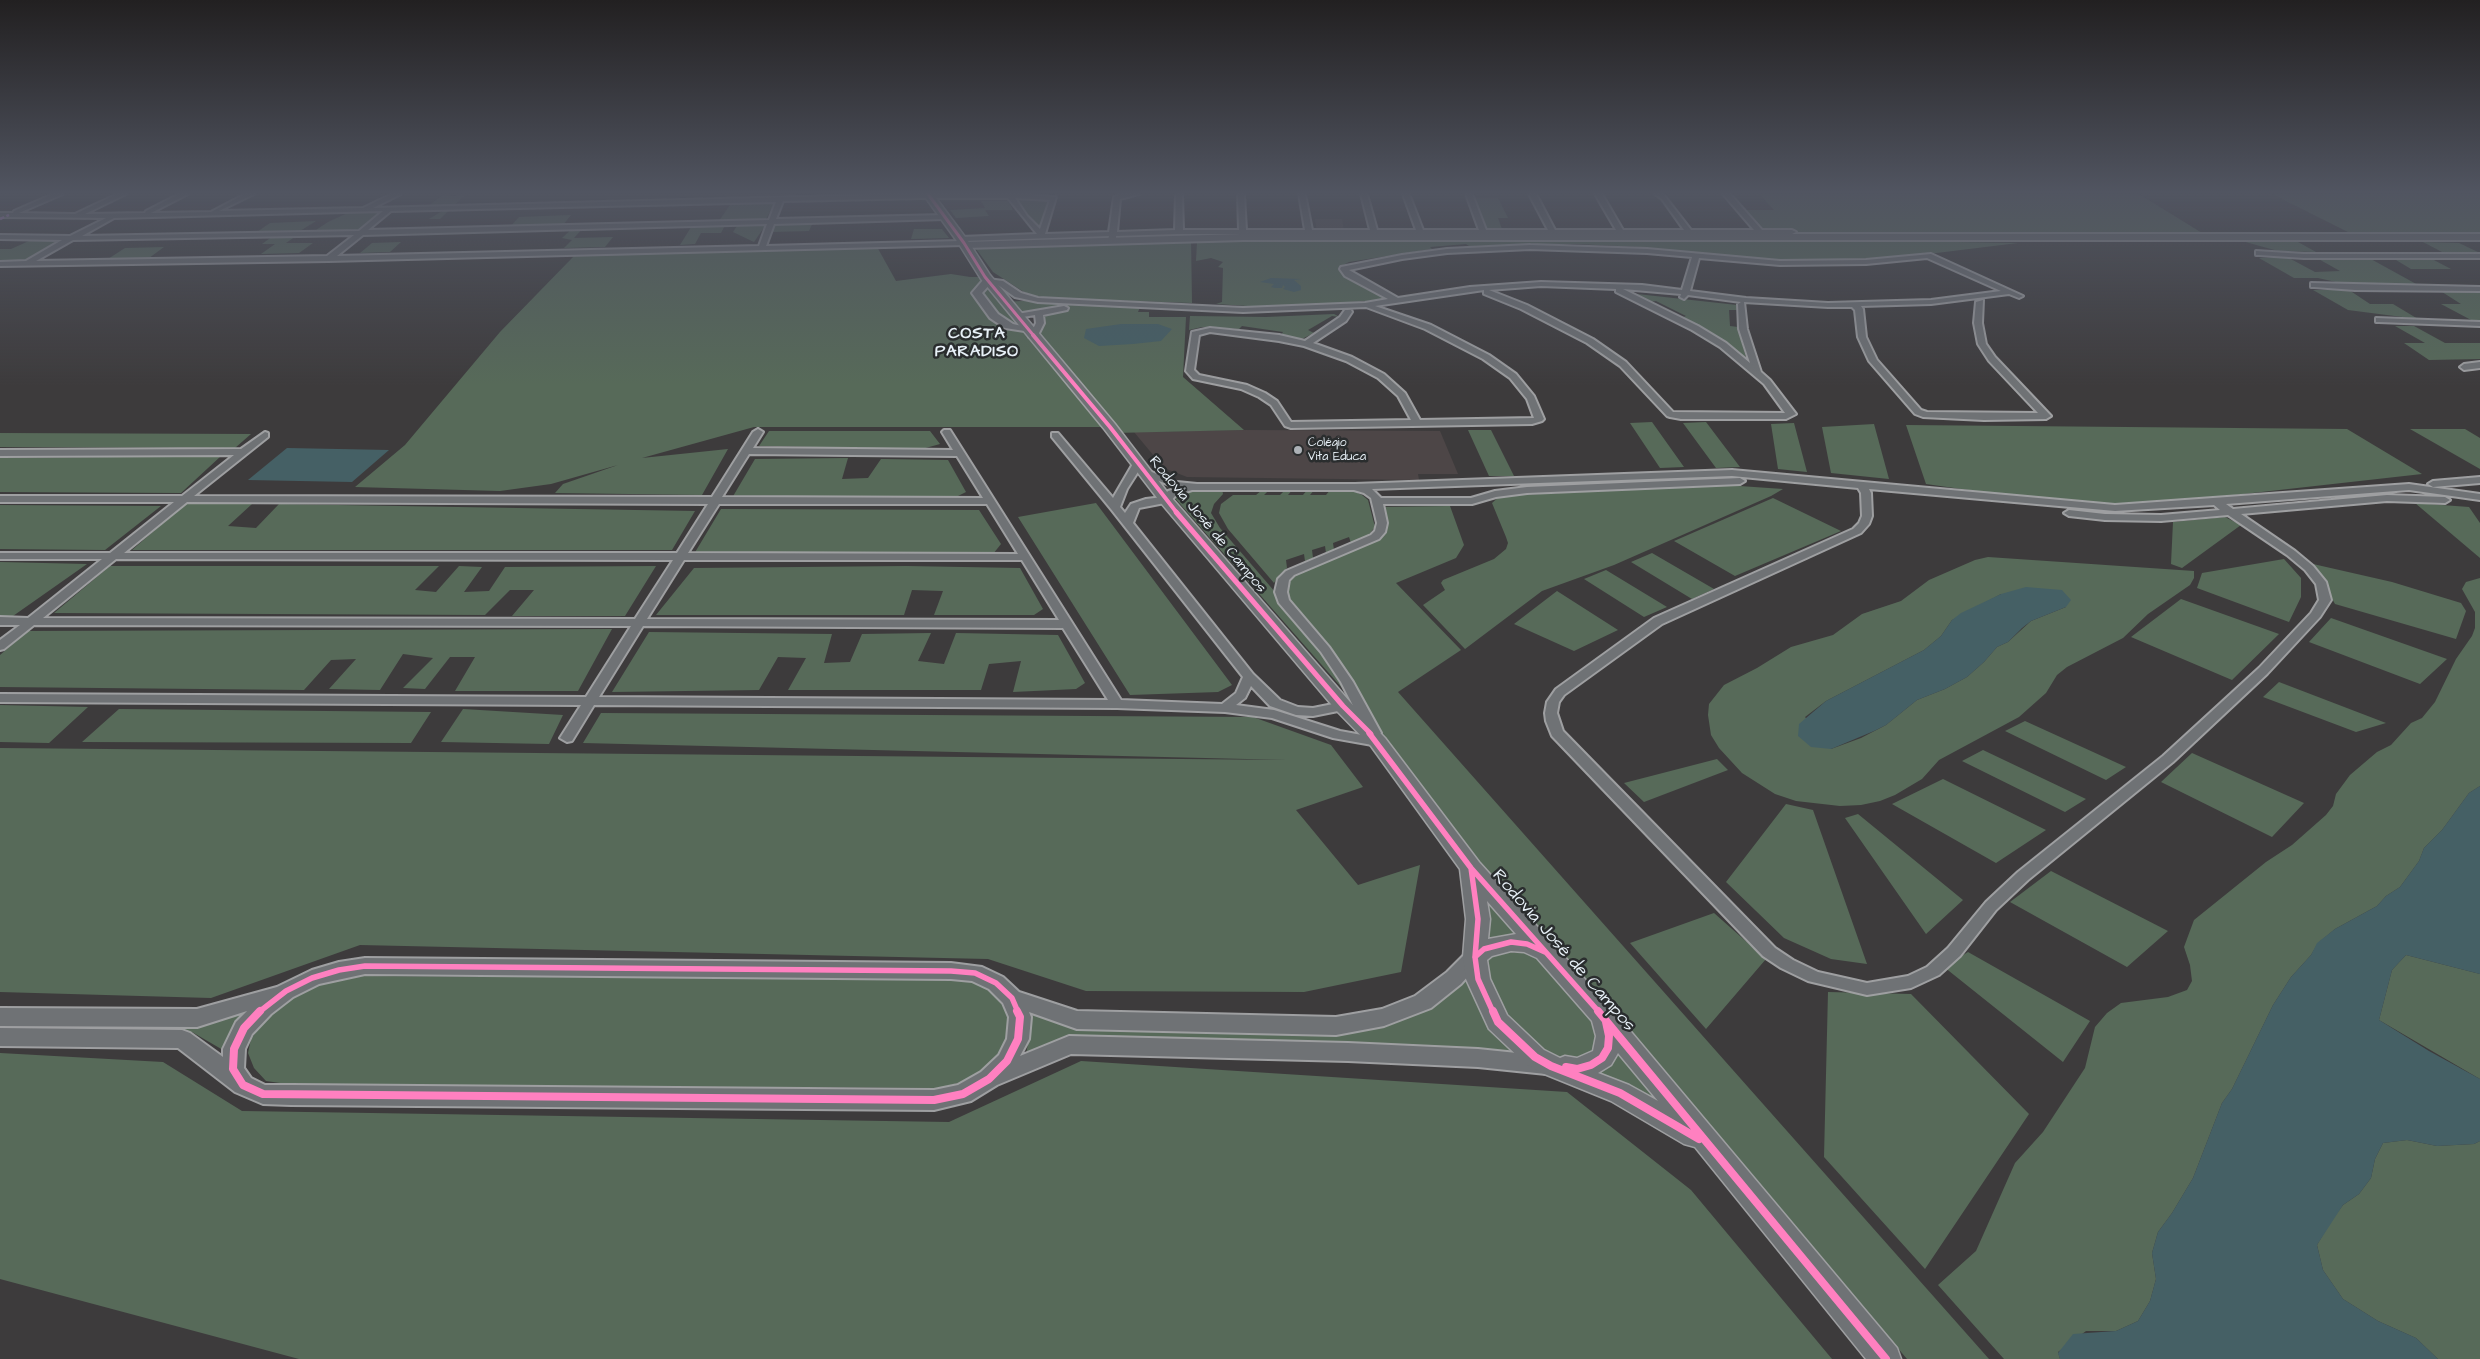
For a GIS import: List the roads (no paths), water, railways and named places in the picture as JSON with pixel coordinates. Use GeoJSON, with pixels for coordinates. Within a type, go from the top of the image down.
{"type":"FeatureCollection","features":[{"type":"Feature","properties":{"kind":"main road","name":"Rodovia José de Campos"},"geometry":{"type":"LineString","coordinates":[[973,257],[988,281],[996,309],[1016,316],[1166,500],[1343,706],[1378,742],[1472,868],[1602,1015],[1886,1359]]}},
{"type":"Feature","properties":{"kind":"main road","name":"Rodovia José de Campos"},"geometry":{"type":"LineString","coordinates":[[1472,868],[1478,919],[1475,957],[1478,980],[1498,1022],[1522,1047],[1551,1066],[1620,1093],[1656,1112],[1710,1146]]}},
{"type":"Feature","properties":{"kind":"main road"},"geometry":{"type":"LineString","coordinates":[[1475,957],[1484,949],[1510,942],[1541,949],[1551,956]]}},
{"type":"Feature","properties":{"kind":"main road"},"geometry":{"type":"LineString","coordinates":[[1551,1066],[1577,1069],[1591,1066],[1602,1058],[1608,1048],[1609,1036],[1602,1015]]}},
{"type":"Feature","properties":{"kind":"street"},"geometry":{"type":"LineString","coordinates":[[26,264],[37,257]]}},
{"type":"Feature","properties":{"kind":"street"},"geometry":{"type":"LineString","coordinates":[[0,264],[385,257]]}},
{"type":"Feature","properties":{"kind":"street"},"geometry":{"type":"LineString","coordinates":[[1398,301],[1348,274],[1344,269],[1400,257]]}},
{"type":"Feature","properties":{"kind":"street"},"geometry":{"type":"LineString","coordinates":[[1684,295],[1696,257]]}},
{"type":"Feature","properties":{"kind":"street"},"geometry":{"type":"LineString","coordinates":[[1708,257],[1738,261],[1823,264],[1909,257]]}},
{"type":"Feature","properties":{"kind":"street"},"geometry":{"type":"LineString","coordinates":[[1198,310],[1270,310],[1365,305],[1470,289],[1544,286],[1614,285],[1742,304],[1858,308],[1980,302],[2019,296],[1931,257]]}},
{"type":"Feature","properties":{"kind":"street"},"geometry":{"type":"LineString","coordinates":[[988,281],[1000,283],[1018,294],[1038,300],[1138,308]]}},
{"type":"Feature","properties":{"kind":"street"},"geometry":{"type":"LineString","coordinates":[[2314,285],[2355,288],[2480,288]]}},
{"type":"Feature","properties":{"kind":"street"},"geometry":{"type":"LineString","coordinates":[[1016,316],[1064,308],[1138,308],[1285,315],[1348,312],[1487,292],[1544,286],[1858,308],[1931,302],[2010,292]]}},
{"type":"Feature","properties":{"kind":"street"},"geometry":{"type":"LineString","coordinates":[[1487,292],[1524,307],[1590,341],[1623,364],[1666,412],[1674,415],[1789,415],[1791,411],[1757,372],[1695,328],[1619,290]]}},
{"type":"Feature","properties":{"kind":"street"},"geometry":{"type":"LineString","coordinates":[[1038,300],[996,309],[1009,326],[1030,333],[1040,323],[1039,314],[1043,310]]}},
{"type":"Feature","properties":{"kind":"street"},"geometry":{"type":"LineString","coordinates":[[1858,308],[1862,337],[1873,361],[1918,412],[1926,415],[1984,418],[2044,417],[2046,415],[1992,359],[1982,344],[1978,323],[1980,302]]}},
{"type":"Feature","properties":{"kind":"street"},"geometry":{"type":"LineString","coordinates":[[1742,304],[1743,329],[1757,372]]}},
{"type":"Feature","properties":{"kind":"street"},"geometry":{"type":"LineString","coordinates":[[1365,305],[1428,327],[1486,356],[1513,376],[1531,398],[1539,418],[1532,421],[1417,423],[1291,425],[1288,424],[1274,403],[1262,395],[1244,387],[1196,377],[1190,371],[1195,334],[1201,331],[1262,335],[1306,344],[1349,359],[1381,376],[1402,396],[1417,423]]}},
{"type":"Feature","properties":{"kind":"street"},"geometry":{"type":"LineString","coordinates":[[1306,344],[1343,319],[1348,312]]}},
{"type":"Feature","properties":{"kind":"street"},"geometry":{"type":"LineString","coordinates":[[2379,320],[2480,324]]}},
{"type":"Feature","properties":{"kind":"street"},"geometry":{"type":"LineString","coordinates":[[2464,367],[2480,365]]}},
{"type":"Feature","properties":{"kind":"street"},"geometry":{"type":"LineString","coordinates":[[567,738],[758,432]]}},
{"type":"Feature","properties":{"kind":"street"},"geometry":{"type":"LineString","coordinates":[[947,432],[1117,704]]}},
{"type":"Feature","properties":{"kind":"street"},"geometry":{"type":"LineString","coordinates":[[0,646],[265,435]]}},
{"type":"Feature","properties":{"kind":"street"},"geometry":{"type":"LineString","coordinates":[[1055,435],[1116,507],[1274,708],[1338,735],[1378,742]]}},
{"type":"Feature","properties":{"kind":"street"},"geometry":{"type":"LineString","coordinates":[[746,450],[960,453]]}},
{"type":"Feature","properties":{"kind":"street"},"geometry":{"type":"LineString","coordinates":[[0,453],[244,452]]}},
{"type":"Feature","properties":{"kind":"street"},"geometry":{"type":"LineString","coordinates":[[1116,507],[1122,489],[1141,468],[1175,485],[1197,488]]}},
{"type":"Feature","properties":{"kind":"street"},"geometry":{"type":"LineString","coordinates":[[1128,523],[1130,514],[1135,506],[1146,502],[1166,500],[1178,490],[1197,488],[1355,487],[1732,473],[2105,517],[2161,518],[2387,498],[2420,498],[2480,504]]}},
{"type":"Feature","properties":{"kind":"street"},"geometry":{"type":"LineString","coordinates":[[1377,501],[1456,502],[1472,501],[1495,494],[1527,490],[1730,481],[2084,506],[2144,507],[2480,480]]}},
{"type":"Feature","properties":{"kind":"street"},"geometry":{"type":"LineString","coordinates":[[2458,482],[2475,496],[2480,504]]}},
{"type":"Feature","properties":{"kind":"street"},"geometry":{"type":"LineString","coordinates":[[1449,484],[1456,489],[1456,502]]}},
{"type":"Feature","properties":{"kind":"street"},"geometry":{"type":"LineString","coordinates":[[1355,487],[1373,494],[1377,501],[1382,523],[1380,532],[1375,537],[1290,573],[1284,579],[1281,592],[1283,601],[1326,650],[1347,682],[1378,742]]}},
{"type":"Feature","properties":{"kind":"street"},"geometry":{"type":"LineString","coordinates":[[2409,487],[2475,496]]}},
{"type":"Feature","properties":{"kind":"street"},"geometry":{"type":"LineString","coordinates":[[1102,491],[1122,489]]}},
{"type":"Feature","properties":{"kind":"street"},"geometry":{"type":"LineString","coordinates":[[1864,489],[1867,516],[1864,524],[1856,531],[1658,621],[1560,692],[1551,712],[1557,733],[1769,952],[1814,977],[1867,989],[1911,982],[1933,971],[1954,952],[1990,906],[2023,876],[2168,759],[2263,672],[2316,615],[2325,600],[2322,584],[2291,553],[2216,502]]}},
{"type":"Feature","properties":{"kind":"street"},"geometry":{"type":"LineString","coordinates":[[0,499],[991,502]]}},
{"type":"Feature","properties":{"kind":"street"},"geometry":{"type":"LineString","coordinates":[[0,556],[1025,557]]}},
{"type":"Feature","properties":{"kind":"street"},"geometry":{"type":"LineString","coordinates":[[0,621],[1068,624]]}},
{"type":"Feature","properties":{"kind":"street"},"geometry":{"type":"LineString","coordinates":[[1225,708],[1241,696],[1249,677]]}},
{"type":"Feature","properties":{"kind":"street"},"geometry":{"type":"LineString","coordinates":[[0,698],[1117,704],[1274,708],[1313,712],[1343,706]]}},
{"type":"Feature","properties":{"kind":"street"},"geometry":{"type":"LineString","coordinates":[[1012,998],[1077,1020],[1336,1026],[1384,1017],[1423,1002],[1454,978],[1475,957]]}},
{"type":"Feature","properties":{"kind":"street"},"geometry":{"type":"LineString","coordinates":[[0,1017],[197,1018],[286,991],[312,978],[340,970],[365,966],[951,971],[975,973],[996,983],[1012,998],[1020,1017],[1018,1039],[1008,1061],[988,1079]]}},
{"type":"Feature","properties":{"kind":"street"},"geometry":{"type":"LineString","coordinates":[[243,1085],[233,1069],[234,1049],[244,1028],[263,1008],[286,991]]}},
{"type":"Feature","properties":{"kind":"street"},"geometry":{"type":"LineString","coordinates":[[0,1038],[182,1039],[243,1085],[263,1094],[291,1095],[934,1100],[963,1094],[988,1079],[1069,1045],[1348,1052],[1478,1058],[1551,1066]]}},
{"type":"Feature","properties":{"kind":"water"},"geometry":{"type":"Polygon","coordinates":[[[1271,278],[1302,279],[1294,280],[1301,286],[1301,290],[1294,292],[1283,289],[1285,287],[1283,285],[1282,288],[1275,288],[1271,287],[1274,284],[1260,282],[1271,278]]]}},
{"type":"Feature","properties":{"kind":"water"},"geometry":{"type":"Polygon","coordinates":[[[1121,324],[1158,324],[1172,329],[1161,341],[1133,344],[1099,346],[1084,338],[1086,329],[1121,324]]]}},
{"type":"Feature","properties":{"kind":"water"},"geometry":{"type":"Polygon","coordinates":[[[287,448],[389,450],[352,482],[248,480],[287,448]]]}},
{"type":"Feature","properties":{"kind":"water"},"geometry":{"type":"Polygon","coordinates":[[[2026,587],[2062,590],[2071,600],[2066,607],[2031,621],[2008,642],[1997,647],[1967,677],[1945,689],[1917,700],[1886,725],[1874,731],[1831,749],[1811,747],[1798,736],[1799,724],[1826,701],[1924,650],[1941,636],[1952,620],[1961,613],[2001,594],[2026,587]]]}},
{"type":"Feature","properties":{"kind":"water"},"geometry":{"type":"Polygon","coordinates":[[[2480,786],[2480,974],[2406,955],[2392,970],[2379,1020],[2429,1051],[2480,1079],[2480,1141],[2474,1144],[2437,1146],[2407,1140],[2383,1143],[2375,1159],[2371,1178],[2359,1194],[2343,1205],[2317,1245],[2323,1270],[2343,1299],[2378,1321],[2416,1338],[2438,1359],[2060,1359],[2058,1353],[2073,1334],[2116,1331],[2138,1321],[2150,1301],[2156,1279],[2152,1253],[2158,1232],[2193,1178],[2222,1103],[2232,1089],[2273,1005],[2291,977],[2311,955],[2317,943],[2335,929],[2377,906],[2386,896],[2400,887],[2419,861],[2424,848],[2442,830],[2469,793],[2480,786]]]}},
{"type":"Feature","properties":{"kind":"place","name":"Colégio Vita Educa"},"geometry":{"type":"Point","coordinates":[1298,450]}},
{"type":"Feature","properties":{"kind":"district","name":"COSTA PARADISO"},"geometry":{"type":"Point","coordinates":[977,344]}}]}
